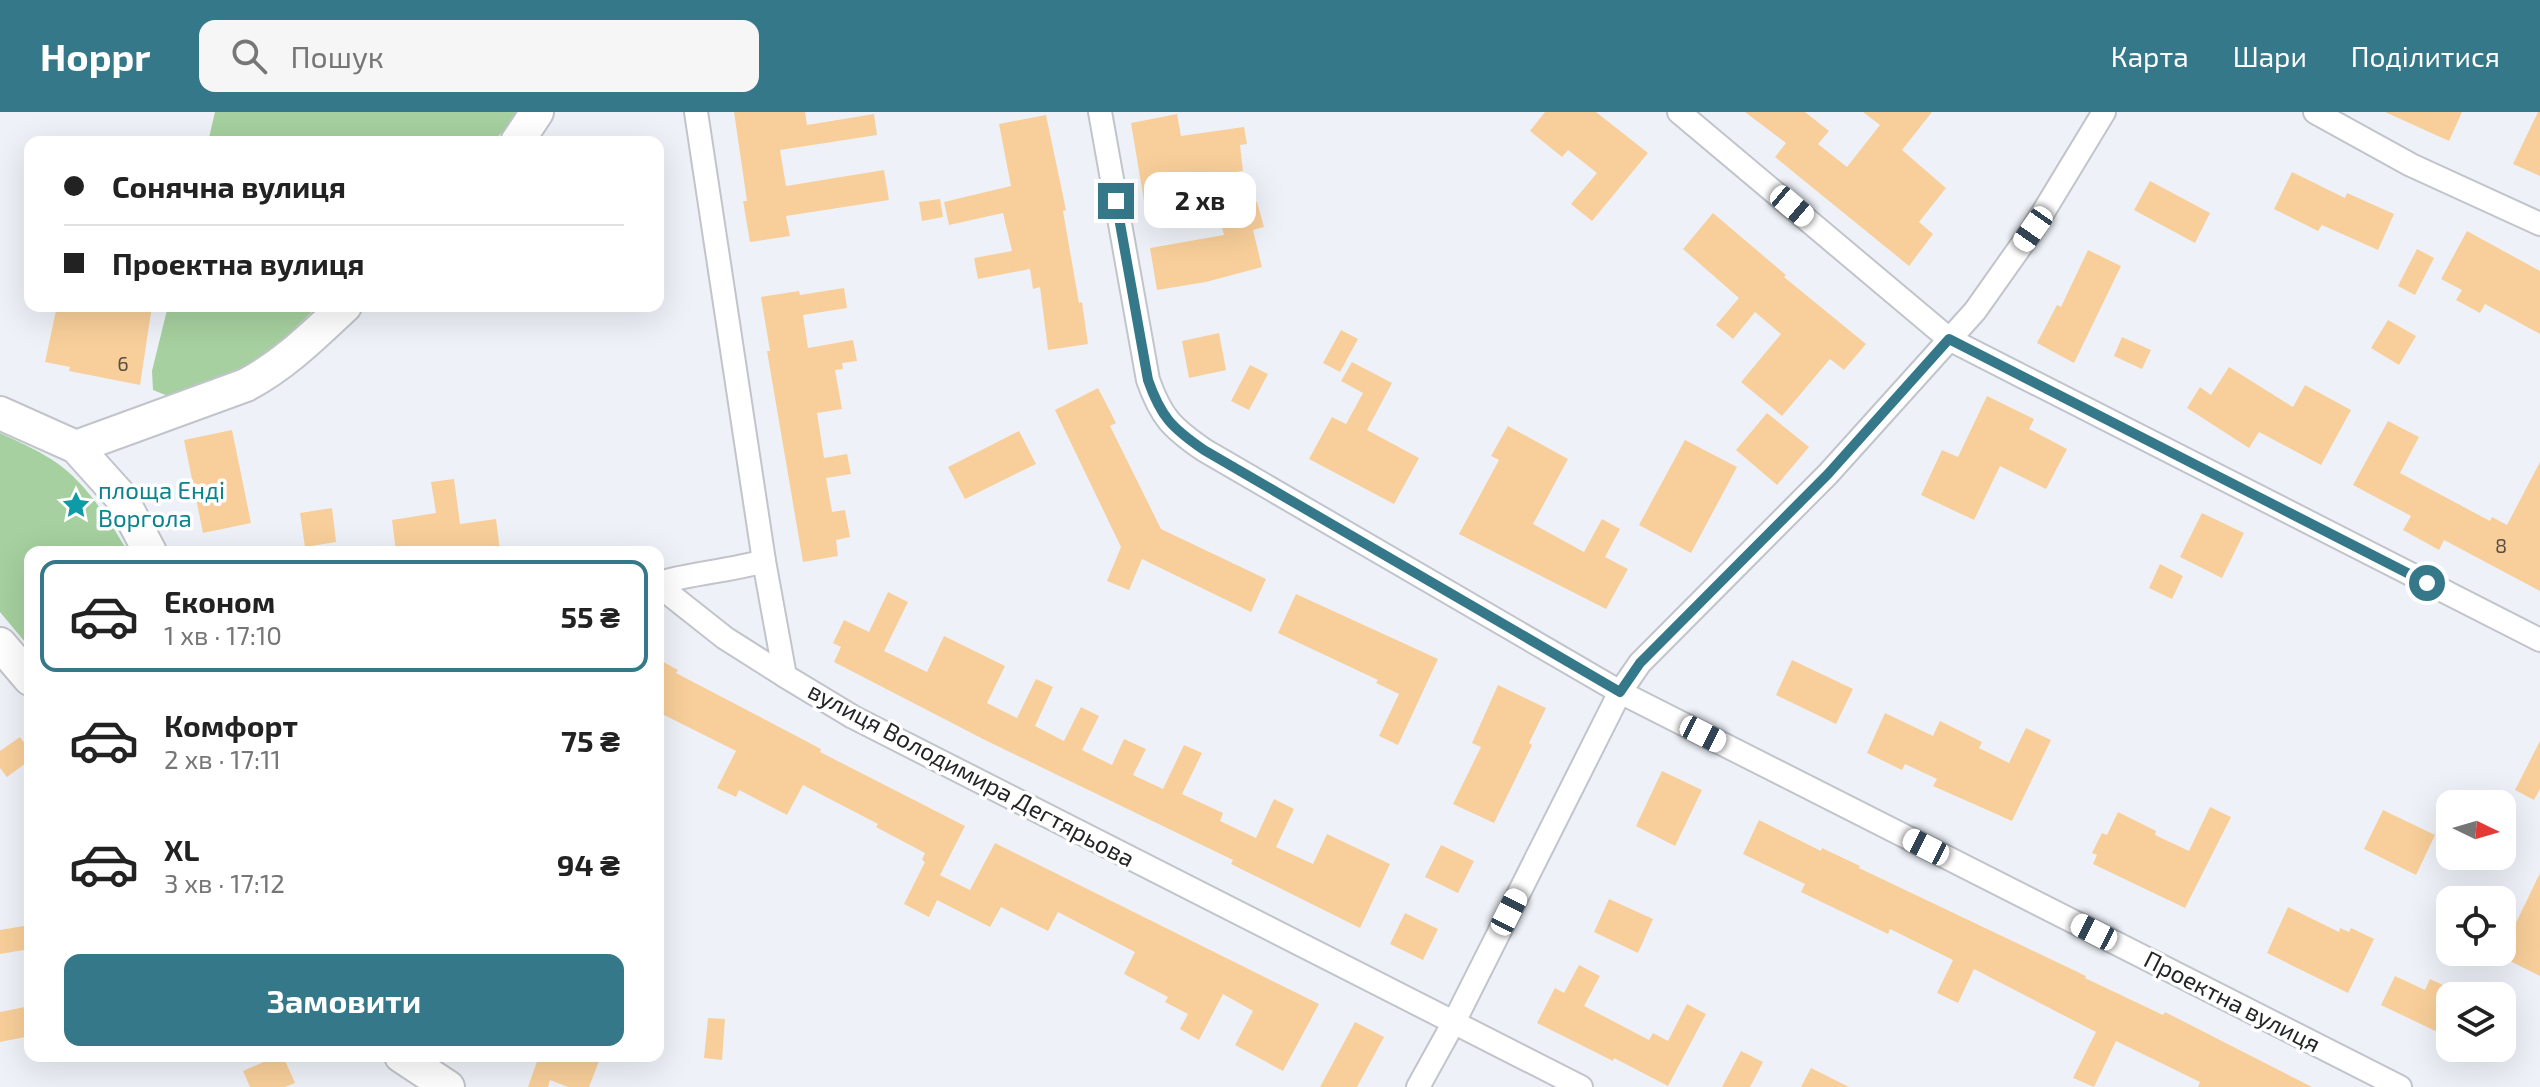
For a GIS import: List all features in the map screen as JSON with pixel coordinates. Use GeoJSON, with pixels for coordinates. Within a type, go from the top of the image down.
{"type":"FeatureCollection","features":[{"type":"Feature","properties":{"kind":"street"},"geometry":{"type":"LineString","coordinates":[[521,136],[537,112]]}},
{"type":"Feature","properties":{"kind":"street","name":"вулиця Володимира Дегтярьова"},"geometry":{"type":"LineString","coordinates":[[696,112],[764,561],[785,676],[866,725],[1581,1087]]}},
{"type":"Feature","properties":{"kind":"street","name":"Проектна вулиця"},"geometry":{"type":"LineString","coordinates":[[1100,112],[1148,380],[1158,408],[1174,430],[1620,692],[2400,1087]]}},
{"type":"Feature","properties":{"kind":"street"},"geometry":{"type":"LineString","coordinates":[[1679,112],[1949,339],[2540,640]]}},
{"type":"Feature","properties":{"kind":"street"},"geometry":{"type":"LineString","coordinates":[[1418,1087],[1454,1022],[1620,692],[1640,663],[1828,474],[1975,311],[2033,229],[2104,112]]}},
{"type":"Feature","properties":{"kind":"street"},"geometry":{"type":"LineString","coordinates":[[2315,112],[2411,165],[2540,224]]}},
{"type":"Feature","properties":{"kind":"street"},"geometry":{"type":"LineString","coordinates":[[76,447],[264,376],[338,312]]}},
{"type":"Feature","properties":{"kind":"street"},"geometry":{"type":"LineString","coordinates":[[0,413],[76,447],[121,497],[147,546]]}},
{"type":"Feature","properties":{"kind":"street"},"geometry":{"type":"LineString","coordinates":[[664,582],[764,561]]}},
{"type":"Feature","properties":{"kind":"street"},"geometry":{"type":"LineString","coordinates":[[664,589],[725,638],[785,676]]}},
{"type":"Feature","properties":{"kind":"street"},"geometry":{"type":"LineString","coordinates":[[0,644],[24,672]]}},
{"type":"Feature","properties":{"kind":"street"},"geometry":{"type":"LineString","coordinates":[[410,1062],[448,1087]]}},
{"type":"Feature","properties":{"kind":"green space"},"geometry":{"type":"Polygon","coordinates":[[[215,112],[518,112],[498,136],[209,136],[215,112]]]}},
{"type":"Feature","properties":{"kind":"green space"},"geometry":{"type":"Polygon","coordinates":[[[167,312],[312,312],[257,364],[168,396],[153,390],[152,371],[167,312]]]}},
{"type":"Feature","properties":{"kind":"green space"},"geometry":{"type":"Polygon","coordinates":[[[0,433],[45,455],[75,478],[95,501],[124,546],[24,546],[24,641],[0,612],[0,433]]]}},
{"type":"Feature","properties":{"kind":"building"},"geometry":{"type":"Polygon","coordinates":[[[734,112],[805,112],[807,125],[874,114],[877,135],[780,150],[786,186],[884,170],[889,200],[786,216],[790,236],[750,242],[734,112]]]}},
{"type":"Feature","properties":{"kind":"building"},"geometry":{"type":"Polygon","coordinates":[[[1545,112],[1596,112],[1648,153],[1592,221],[1571,204],[1597,173],[1568,150],[1562,157],[1530,131],[1545,112]]]}},
{"type":"Feature","properties":{"kind":"building"},"geometry":{"type":"Polygon","coordinates":[[[1745,112],[1805,112],[1829,131],[1818,144],[1847,167],[1880,125],[1863,112],[1932,112],[1902,150],[1946,188],[1919,222],[1933,234],[1909,266],[1775,157],[1786,143],[1745,112]]]}},
{"type":"Feature","properties":{"kind":"building"},"geometry":{"type":"Polygon","coordinates":[[[2385,112],[2462,112],[2449,141],[2385,112]]]}},
{"type":"Feature","properties":{"kind":"building"},"geometry":{"type":"Polygon","coordinates":[[[2540,112],[2540,176],[2513,164],[2540,112]]]}},
{"type":"Feature","properties":{"kind":"building"},"geometry":{"type":"Polygon","coordinates":[[[1177,114],[1181,136],[1244,127],[1247,144],[1240,145],[1243,171],[1189,179],[1193,205],[1146,213],[1131,123],[1177,114]]]}},
{"type":"Feature","properties":{"kind":"building"},"geometry":{"type":"Polygon","coordinates":[[[1046,115],[1066,210],[1063,211],[1088,344],[1048,350],[1040,287],[1033,289],[1030,269],[978,279],[974,258],[1012,251],[1003,213],[949,225],[944,202],[1011,186],[999,124],[1046,115]]]}},
{"type":"Feature","properties":{"kind":"building"},"geometry":{"type":"Polygon","coordinates":[[[2292,172],[2345,198],[2347,193],[2394,214],[2378,250],[2322,225],[2318,231],[2274,209],[2292,172]]]}},
{"type":"Feature","properties":{"kind":"building"},"geometry":{"type":"Polygon","coordinates":[[[2150,181],[2210,213],[2195,243],[2134,210],[2150,181]]]}},
{"type":"Feature","properties":{"kind":"building"},"geometry":{"type":"Polygon","coordinates":[[[940,199],[943,217],[922,221],[919,202],[940,199]]]}},
{"type":"Feature","properties":{"kind":"building"},"geometry":{"type":"Polygon","coordinates":[[[1257,202],[1264,227],[1253,230],[1262,267],[1206,282],[1157,290],[1150,248],[1224,235],[1218,213],[1257,202]]]}},
{"type":"Feature","properties":{"kind":"building"},"geometry":{"type":"Polygon","coordinates":[[[1713,213],[1786,275],[1784,277],[1866,344],[1844,370],[1830,359],[1782,416],[1741,382],[1781,334],[1755,312],[1733,339],[1716,325],[1739,298],[1683,249],[1713,213]]]}},
{"type":"Feature","properties":{"kind":"building"},"geometry":{"type":"Polygon","coordinates":[[[2467,231],[2540,271],[2540,334],[2485,304],[2480,313],[2456,300],[2462,290],[2441,279],[2467,231]]]}},
{"type":"Feature","properties":{"kind":"building"},"geometry":{"type":"Polygon","coordinates":[[[2417,249],[2434,258],[2415,295],[2398,286],[2417,249]]]}},
{"type":"Feature","properties":{"kind":"building"},"geometry":{"type":"Polygon","coordinates":[[[2088,250],[2121,266],[2074,363],[2037,343],[2057,305],[2061,307],[2088,250]]]}},
{"type":"Feature","properties":{"kind":"building"},"geometry":{"type":"Polygon","coordinates":[[[844,288],[847,308],[803,315],[808,348],[853,340],[857,361],[842,363],[843,369],[835,370],[842,409],[817,413],[824,458],[847,454],[851,474],[826,478],[832,512],[845,510],[850,537],[836,540],[838,556],[803,562],[767,351],[770,351],[761,297],[844,288]]]}},
{"type":"Feature","properties":{"kind":"building"},"geometry":{"type":"Polygon","coordinates":[[[56,312],[151,312],[140,385],[69,371],[70,367],[45,362],[56,312]]]}},
{"type":"Feature","properties":{"kind":"building"},"geometry":{"type":"Polygon","coordinates":[[[2388,320],[2416,336],[2399,365],[2371,348],[2388,320]]]}},
{"type":"Feature","properties":{"kind":"building"},"geometry":{"type":"Polygon","coordinates":[[[1341,330],[1358,339],[1340,372],[1323,363],[1341,330]]]}},
{"type":"Feature","properties":{"kind":"building"},"geometry":{"type":"Polygon","coordinates":[[[1219,333],[1226,370],[1189,378],[1182,341],[1219,333]]]}},
{"type":"Feature","properties":{"kind":"building"},"geometry":{"type":"Polygon","coordinates":[[[2122,337],[2151,350],[2142,369],[2114,356],[2122,337]]]}},
{"type":"Feature","properties":{"kind":"building"},"geometry":{"type":"Polygon","coordinates":[[[1352,362],[1392,383],[1367,430],[1419,458],[1394,504],[1309,459],[1332,417],[1346,424],[1363,393],[1341,381],[1352,362]]]}},
{"type":"Feature","properties":{"kind":"building"},"geometry":{"type":"Polygon","coordinates":[[[1250,365],[1268,374],[1249,410],[1231,401],[1250,365]]]}},
{"type":"Feature","properties":{"kind":"building"},"geometry":{"type":"Polygon","coordinates":[[[2229,367],[2293,407],[2305,385],[2351,410],[2321,465],[2259,432],[2249,448],[2187,408],[2200,387],[2211,395],[2229,367]]]}},
{"type":"Feature","properties":{"kind":"building"},"geometry":{"type":"Polygon","coordinates":[[[1098,388],[1116,423],[1110,426],[1161,529],[1266,579],[1251,612],[1142,559],[1129,590],[1107,581],[1121,547],[1055,410],[1098,388]]]}},
{"type":"Feature","properties":{"kind":"building"},"geometry":{"type":"Polygon","coordinates":[[[1987,396],[2034,419],[2029,429],[2067,449],[2046,489],[2000,466],[1974,520],[1921,495],[1942,450],[1958,457],[1987,396]]]}},
{"type":"Feature","properties":{"kind":"building"},"geometry":{"type":"Polygon","coordinates":[[[1767,413],[1809,447],[1777,485],[1736,450],[1767,413]]]}},
{"type":"Feature","properties":{"kind":"building"},"geometry":{"type":"Polygon","coordinates":[[[2388,421],[2419,437],[2400,473],[2490,521],[2492,517],[2507,525],[2540,462],[2540,591],[2444,540],[2439,550],[2403,530],[2411,516],[2353,485],[2388,421]]]}},
{"type":"Feature","properties":{"kind":"building"},"geometry":{"type":"Polygon","coordinates":[[[1508,426],[1568,459],[1533,524],[1584,552],[1602,519],[1620,529],[1605,557],[1628,569],[1606,609],[1459,534],[1499,460],[1491,456],[1508,426]]]}},
{"type":"Feature","properties":{"kind":"building"},"geometry":{"type":"Polygon","coordinates":[[[232,430],[251,523],[203,533],[184,440],[232,430]]]}},
{"type":"Feature","properties":{"kind":"building"},"geometry":{"type":"Polygon","coordinates":[[[1019,431],[1036,464],[965,499],[948,467],[1019,431]]]}},
{"type":"Feature","properties":{"kind":"building"},"geometry":{"type":"Polygon","coordinates":[[[1685,440],[1737,467],[1691,553],[1639,525],[1685,440]]]}},
{"type":"Feature","properties":{"kind":"building"},"geometry":{"type":"Polygon","coordinates":[[[454,479],[460,524],[496,519],[499,546],[395,546],[392,520],[436,513],[431,482],[454,479]]]}},
{"type":"Feature","properties":{"kind":"building"},"geometry":{"type":"Polygon","coordinates":[[[332,508],[336,542],[305,546],[300,513],[332,508]]]}},
{"type":"Feature","properties":{"kind":"building"},"geometry":{"type":"Polygon","coordinates":[[[2202,513],[2244,533],[2222,578],[2180,557],[2202,513]]]}},
{"type":"Feature","properties":{"kind":"building"},"geometry":{"type":"Polygon","coordinates":[[[2160,564],[2183,576],[2172,599],[2149,588],[2160,564]]]}},
{"type":"Feature","properties":{"kind":"building"},"geometry":{"type":"Polygon","coordinates":[[[888,592],[908,602],[884,651],[927,672],[944,636],[1005,666],[987,703],[1017,718],[1036,679],[1053,687],[1035,726],[1064,741],[1081,707],[1099,716],[1082,750],[1112,765],[1124,739],[1146,749],[1133,775],[1163,789],[1184,745],[1202,753],[1182,794],[1223,813],[1220,821],[1256,838],[1274,799],[1294,809],[1276,847],[1313,864],[1327,834],[1390,864],[1360,928],[1231,864],[1233,860],[983,739],[834,662],[841,647],[833,643],[844,620],[869,632],[888,592]]]}},
{"type":"Feature","properties":{"kind":"building"},"geometry":{"type":"Polygon","coordinates":[[[1296,594],[1438,659],[1398,745],[1379,736],[1399,694],[1376,683],[1378,680],[1278,633],[1296,594]]]}},
{"type":"Feature","properties":{"kind":"building"},"geometry":{"type":"Polygon","coordinates":[[[1792,660],[1853,689],[1836,724],[1776,695],[1792,660]]]}},
{"type":"Feature","properties":{"kind":"building"},"geometry":{"type":"Polygon","coordinates":[[[664,662],[678,670],[676,673],[821,749],[820,752],[965,826],[940,875],[970,890],[995,843],[1319,1004],[1283,1071],[1235,1045],[1253,1011],[1223,994],[1199,1040],[1180,1029],[1188,1014],[1165,1002],[1168,997],[1124,974],[1135,952],[1058,912],[1048,931],[1001,907],[990,927],[937,900],[929,917],[904,904],[925,862],[922,860],[925,853],[876,827],[878,824],[803,785],[787,815],[739,790],[736,797],[717,788],[736,751],[664,715],[664,662]]]}},
{"type":"Feature","properties":{"kind":"building"},"geometry":{"type":"Polygon","coordinates":[[[1498,685],[1546,708],[1529,743],[1532,745],[1494,823],[1453,804],[1481,747],[1472,743],[1498,685]]]}},
{"type":"Feature","properties":{"kind":"building"},"geometry":{"type":"Polygon","coordinates":[[[1885,713],[1933,736],[1940,721],[1982,742],[1979,748],[2009,763],[2026,728],[2051,740],[2012,821],[1933,786],[1937,779],[1905,764],[1902,770],[1867,753],[1885,713]]]}},
{"type":"Feature","properties":{"kind":"building"},"geometry":{"type":"Polygon","coordinates":[[[20,737],[24,743],[24,764],[7,777],[0,768],[0,751],[20,737]]]}},
{"type":"Feature","properties":{"kind":"building"},"geometry":{"type":"Polygon","coordinates":[[[2540,741],[2540,789],[2534,800],[2515,790],[2540,741]]]}},
{"type":"Feature","properties":{"kind":"building"},"geometry":{"type":"Polygon","coordinates":[[[1662,771],[1702,790],[1675,846],[1636,826],[1662,771]]]}},
{"type":"Feature","properties":{"kind":"building"},"geometry":{"type":"Polygon","coordinates":[[[2210,807],[2231,817],[2185,908],[2093,864],[2097,855],[2092,853],[2102,833],[2107,835],[2118,812],[2189,851],[2210,807]]]}},
{"type":"Feature","properties":{"kind":"building"},"geometry":{"type":"Polygon","coordinates":[[[2383,810],[2435,835],[2416,875],[2364,849],[2383,810]]]}},
{"type":"Feature","properties":{"kind":"building"},"geometry":{"type":"Polygon","coordinates":[[[1759,820],[1821,851],[1822,848],[1860,866],[2163,1015],[2165,1012],[2312,1087],[2198,1087],[2200,1082],[2116,1041],[2094,1087],[2073,1078],[2096,1032],[1974,969],[1958,1003],[1937,993],[1953,960],[1890,929],[1888,934],[1801,892],[1805,884],[1743,854],[1759,820]]]}},
{"type":"Feature","properties":{"kind":"building"},"geometry":{"type":"Polygon","coordinates":[[[1441,845],[1474,861],[1458,893],[1425,877],[1441,845]]]}},
{"type":"Feature","properties":{"kind":"building"},"geometry":{"type":"Polygon","coordinates":[[[2540,873],[2540,976],[2516,964],[2516,923],[2540,873]]]}},
{"type":"Feature","properties":{"kind":"building"},"geometry":{"type":"Polygon","coordinates":[[[1609,899],[1653,919],[1638,953],[1594,932],[1609,899]]]}},
{"type":"Feature","properties":{"kind":"building"},"geometry":{"type":"Polygon","coordinates":[[[2288,907],[2339,932],[2340,928],[2349,932],[2351,928],[2374,939],[2348,993],[2267,953],[2288,907]]]}},
{"type":"Feature","properties":{"kind":"building"},"geometry":{"type":"Polygon","coordinates":[[[1405,913],[1438,929],[1423,960],[1390,944],[1405,913]]]}},
{"type":"Feature","properties":{"kind":"building"},"geometry":{"type":"Polygon","coordinates":[[[24,926],[24,950],[0,954],[0,930],[24,926]]]}},
{"type":"Feature","properties":{"kind":"building"},"geometry":{"type":"Polygon","coordinates":[[[1579,965],[1600,976],[1584,1006],[1649,1040],[1653,1033],[1668,1041],[1687,1004],[1706,1014],[1668,1086],[1537,1023],[1555,988],[1564,993],[1579,965]]]}},
{"type":"Feature","properties":{"kind":"building"},"geometry":{"type":"Polygon","coordinates":[[[2395,976],[2425,990],[2430,979],[2436,982],[2436,1031],[2381,1005],[2395,976]]]}},
{"type":"Feature","properties":{"kind":"building"},"geometry":{"type":"Polygon","coordinates":[[[24,1007],[24,1037],[0,1042],[0,1012],[24,1007]]]}},
{"type":"Feature","properties":{"kind":"building"},"geometry":{"type":"Polygon","coordinates":[[[708,1018],[725,1019],[722,1060],[704,1058],[708,1018]]]}},
{"type":"Feature","properties":{"kind":"building"},"geometry":{"type":"Polygon","coordinates":[[[1355,1022],[1384,1037],[1357,1087],[1320,1087],[1355,1022]]]}},
{"type":"Feature","properties":{"kind":"building"},"geometry":{"type":"Polygon","coordinates":[[[1741,1051],[1763,1062],[1750,1087],[1722,1087],[1741,1051]]]}},
{"type":"Feature","properties":{"kind":"building"},"geometry":{"type":"Polygon","coordinates":[[[263,1062],[286,1062],[295,1083],[285,1087],[250,1087],[243,1071],[263,1062]]]}},
{"type":"Feature","properties":{"kind":"building"},"geometry":{"type":"Polygon","coordinates":[[[537,1062],[599,1062],[589,1087],[568,1087],[550,1080],[548,1087],[528,1087],[537,1062]]]}},
{"type":"Feature","properties":{"kind":"building"},"geometry":{"type":"Polygon","coordinates":[[[1811,1068],[1849,1087],[1801,1087],[1811,1068]]]}},
{"type":"Feature","properties":{"kind":"place","name":"площа Енді Воргола"},"geometry":{"type":"Point","coordinates":[76,505]}},
{"type":"Feature","properties":{"kind":"route"},"geometry":{"type":"LineString","coordinates":[[1116,201],[1148,380],[1158,408],[1174,430],[1620,692],[1640,663],[1828,474],[1949,339],[2427,583]]}}]}
